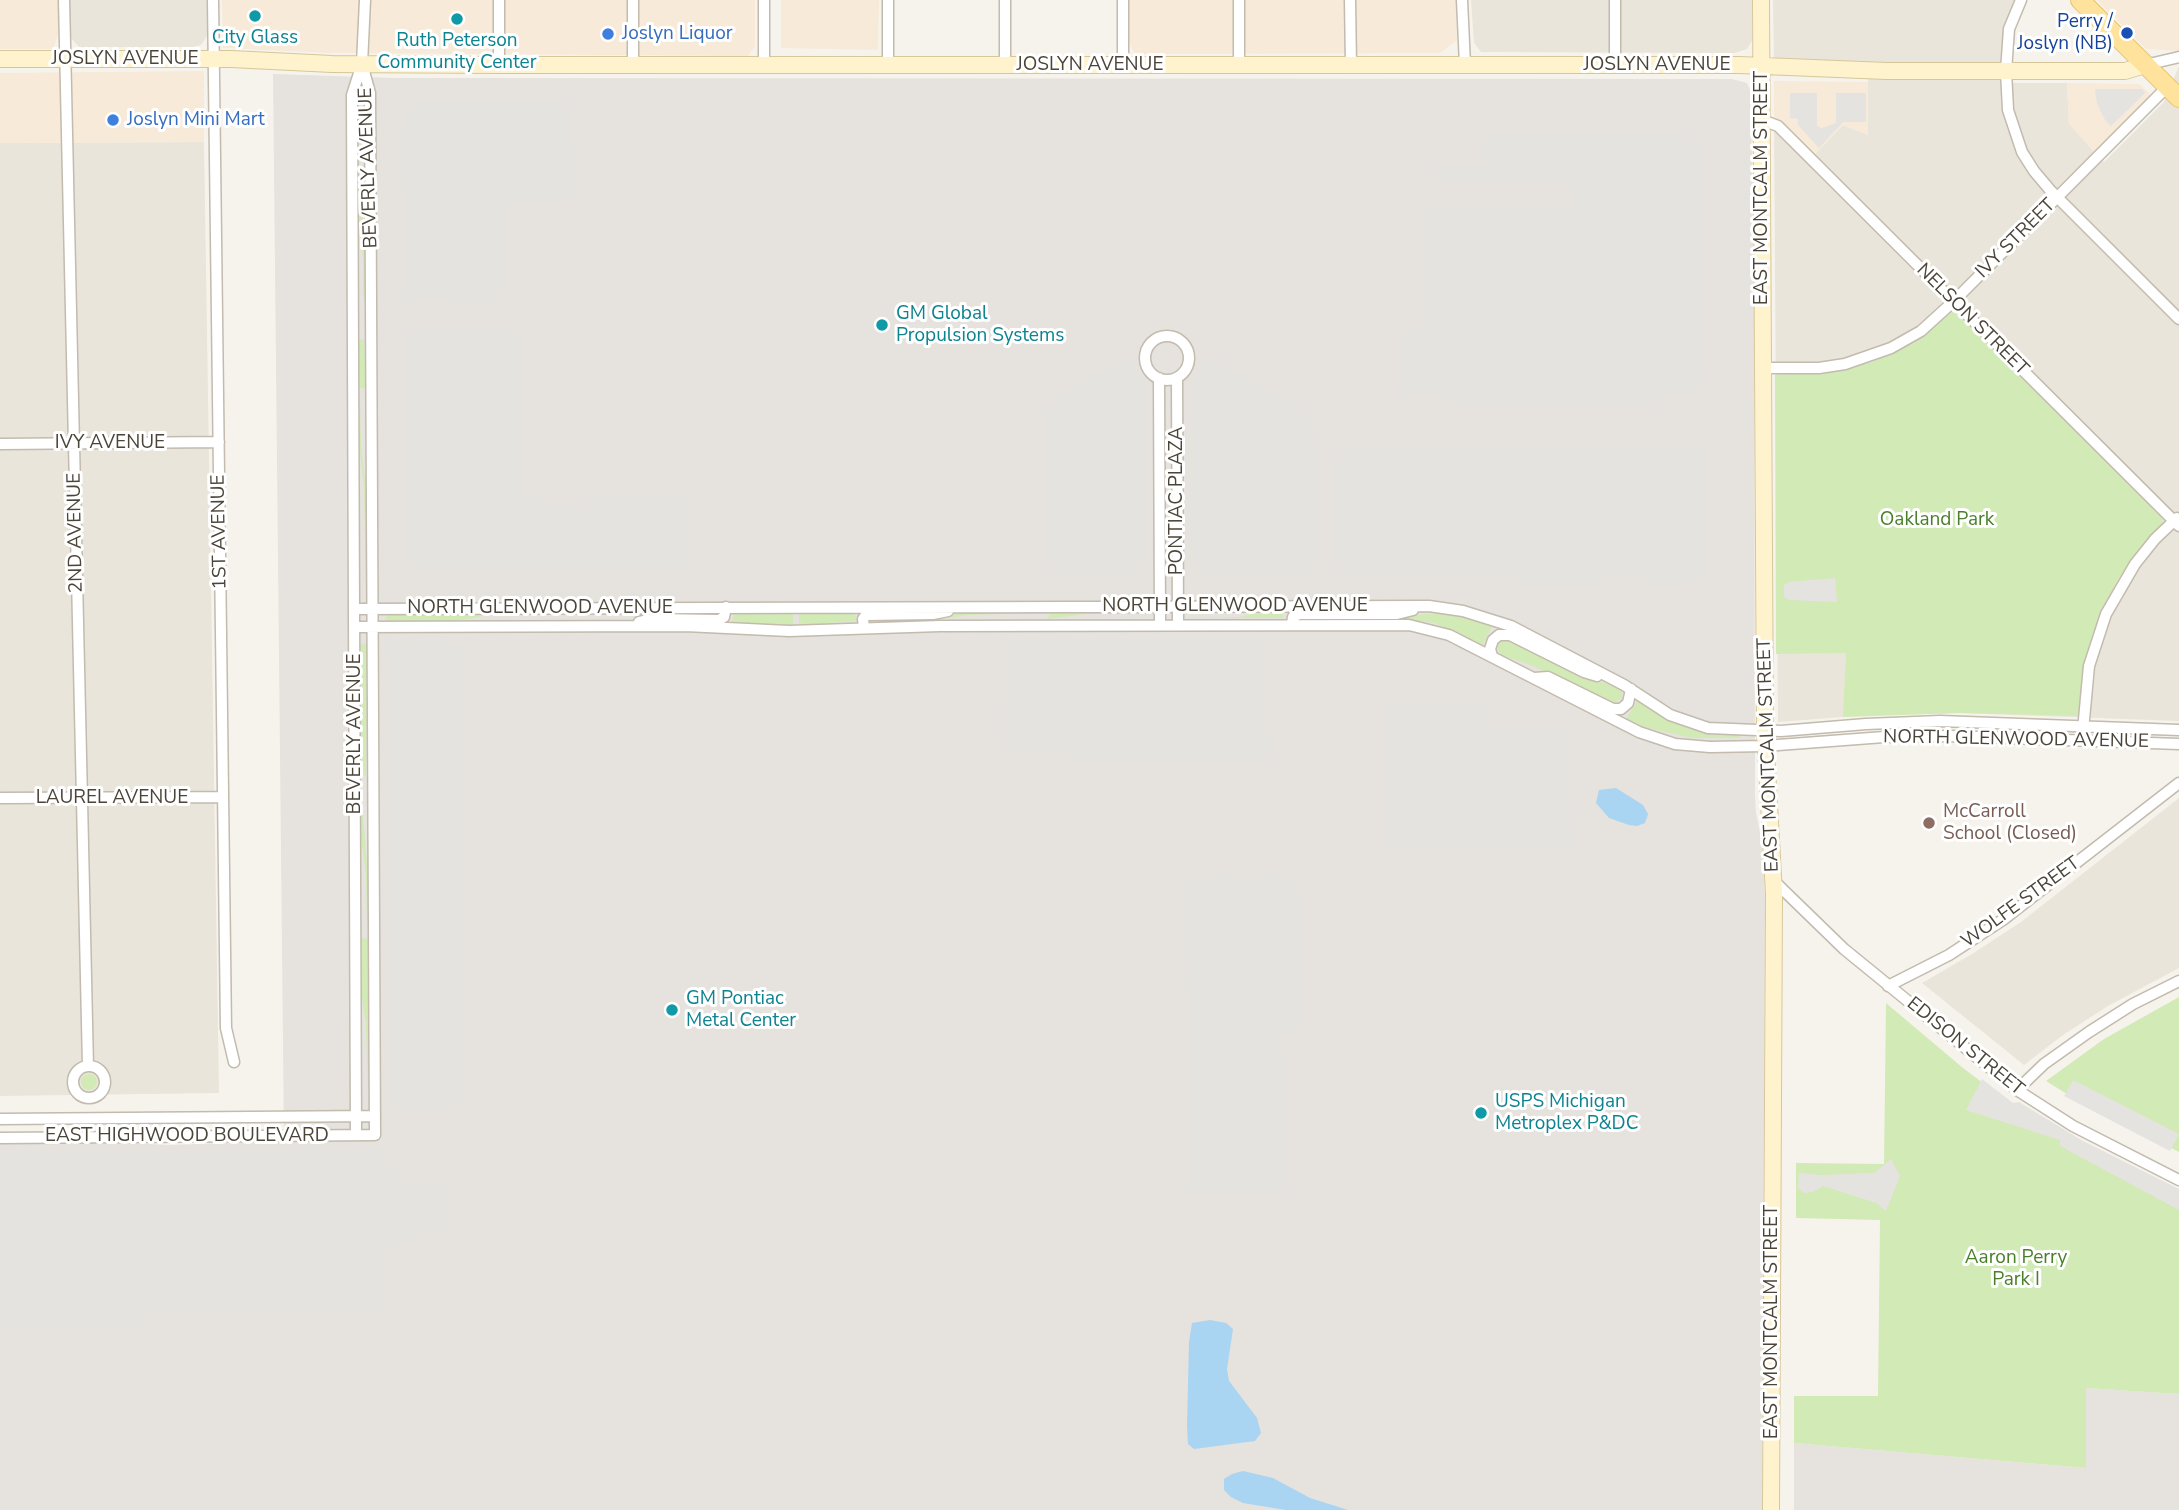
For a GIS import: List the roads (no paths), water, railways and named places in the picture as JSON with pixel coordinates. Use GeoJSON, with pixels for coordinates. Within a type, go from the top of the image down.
{"type":"FeatureCollection","features":[{"type":"Feature","properties":{"kind":"main road","name":"EAST MONTCALM STREET"},"geometry":{"type":"LineString","coordinates":[[1761,0],[1765,738],[1774,881],[1771,1510]]}},
{"type":"Feature","properties":{"kind":"main road"},"geometry":{"type":"LineString","coordinates":[[2080,0],[2173,93]]}},
{"type":"Feature","properties":{"kind":"main road","name":"JOSLYN AVENUE"},"geometry":{"type":"LineString","coordinates":[[0,59],[764,66],[1615,65],[1863,71],[2125,71],[2145,65]]}},
{"type":"Feature","properties":{"kind":"street","name":"2ND AVENUE"},"geometry":{"type":"LineString","coordinates":[[64,0],[88,1066]]}},
{"type":"Feature","properties":{"kind":"street","name":"1ST AVENUE"},"geometry":{"type":"LineString","coordinates":[[213,0],[226,1028],[234,1062]]}},
{"type":"Feature","properties":{"kind":"street"},"geometry":{"type":"LineString","coordinates":[[362,64],[365,0]]}},
{"type":"Feature","properties":{"kind":"street"},"geometry":{"type":"LineString","coordinates":[[499,0],[499,65]]}},
{"type":"Feature","properties":{"kind":"street"},"geometry":{"type":"LineString","coordinates":[[633,65],[634,0]]}},
{"type":"Feature","properties":{"kind":"street"},"geometry":{"type":"LineString","coordinates":[[764,0],[764,66]]}},
{"type":"Feature","properties":{"kind":"street"},"geometry":{"type":"LineString","coordinates":[[888,0],[888,66]]}},
{"type":"Feature","properties":{"kind":"street"},"geometry":{"type":"LineString","coordinates":[[1005,0],[1005,65]]}},
{"type":"Feature","properties":{"kind":"street"},"geometry":{"type":"LineString","coordinates":[[1122,0],[1123,65]]}},
{"type":"Feature","properties":{"kind":"street"},"geometry":{"type":"LineString","coordinates":[[1239,0],[1239,65]]}},
{"type":"Feature","properties":{"kind":"street"},"geometry":{"type":"LineString","coordinates":[[1350,0],[1351,65]]}},
{"type":"Feature","properties":{"kind":"street"},"geometry":{"type":"LineString","coordinates":[[1462,0],[1465,65]]}},
{"type":"Feature","properties":{"kind":"street"},"geometry":{"type":"LineString","coordinates":[[1615,0],[1615,65]]}},
{"type":"Feature","properties":{"kind":"street"},"geometry":{"type":"LineString","coordinates":[[2021,0],[2009,29],[2006,71],[2008,110],[2017,142],[2034,171],[2057,197],[2179,319]]}},
{"type":"Feature","properties":{"kind":"street","name":"JOSLYN AVENUE"},"geometry":{"type":"LineString","coordinates":[[2145,65],[2179,57]]}},
{"type":"Feature","properties":{"kind":"street","name":"BEVERLY AVENUE"},"geometry":{"type":"LineString","coordinates":[[362,64],[370,93],[375,1135]]}},
{"type":"Feature","properties":{"kind":"street","name":"BEVERLY AVENUE"},"geometry":{"type":"LineString","coordinates":[[356,1135],[352,95],[362,64]]}},
{"type":"Feature","properties":{"kind":"street","name":"IVY STREET"},"geometry":{"type":"LineString","coordinates":[[1763,368],[1825,367],[1867,358],[1914,335],[1954,301],[2057,197],[2173,93]]}},
{"type":"Feature","properties":{"kind":"street","name":"NELSON STREET"},"geometry":{"type":"LineString","coordinates":[[1762,120],[1778,126],[2177,521]]}},
{"type":"Feature","properties":{"kind":"street"},"geometry":{"type":"LineString","coordinates":[[1168,335],[1180,339],[1189,354],[1188,366],[1177,378],[1159,379],[1146,366],[1146,352],[1156,338],[1168,335]]}},
{"type":"Feature","properties":{"kind":"street","name":"PONTIAC PLAZA"},"geometry":{"type":"LineString","coordinates":[[1177,378],[1178,625]]}},
{"type":"Feature","properties":{"kind":"street","name":"PONTIAC PLAZA"},"geometry":{"type":"LineString","coordinates":[[1159,379],[1160,625]]}},
{"type":"Feature","properties":{"kind":"street","name":"IVY AVENUE"},"geometry":{"type":"LineString","coordinates":[[0,444],[219,442]]}},
{"type":"Feature","properties":{"kind":"street"},"geometry":{"type":"LineString","coordinates":[[2082,740],[2090,666],[2106,614],[2135,564],[2177,521]]}},
{"type":"Feature","properties":{"kind":"street","name":"NORTH GLENWOOD AVENUE"},"geometry":{"type":"LineString","coordinates":[[354,609],[1429,606],[1496,620],[1617,681],[1670,715],[1688,723],[1765,738],[1928,736],[2179,744]]}},
{"type":"Feature","properties":{"kind":"street","name":"NORTH GLENWOOD AVENUE"},"geometry":{"type":"LineString","coordinates":[[1292,624],[1293,617],[1299,614],[1398,614],[1429,606]]}},
{"type":"Feature","properties":{"kind":"street","name":"NORTH GLENWOOD AVENUE"},"geometry":{"type":"LineString","coordinates":[[619,626],[652,618],[719,620],[724,617],[726,607]]}},
{"type":"Feature","properties":{"kind":"street","name":"NORTH GLENWOOD AVENUE"},"geometry":{"type":"LineString","coordinates":[[864,628],[863,619],[866,615],[933,614],[967,607]]}},
{"type":"Feature","properties":{"kind":"street","name":"NORTH GLENWOOD AVENUE"},"geometry":{"type":"LineString","coordinates":[[940,626],[972,618],[1033,619],[1040,615],[1040,607]]}},
{"type":"Feature","properties":{"kind":"street","name":"NORTH GLENWOOD AVENUE"},"geometry":{"type":"LineString","coordinates":[[354,627],[695,626],[789,631],[940,626],[1419,626],[1449,635],[1639,733],[1660,740],[1701,747],[1940,721],[2179,730]]}},
{"type":"Feature","properties":{"kind":"street","name":"NORTH GLENWOOD AVENUE"},"geometry":{"type":"LineString","coordinates":[[1492,656],[1490,649],[1495,637],[1510,635],[1584,672],[1617,681]]}},
{"type":"Feature","properties":{"kind":"street","name":"NORTH GLENWOOD AVENUE"},"geometry":{"type":"LineString","coordinates":[[1532,678],[1548,677],[1613,709],[1621,709],[1628,704],[1631,689]]}},
{"type":"Feature","properties":{"kind":"street","name":"WOLFE STREET"},"geometry":{"type":"LineString","coordinates":[[1888,986],[1949,955],[2004,919],[2179,783]]}},
{"type":"Feature","properties":{"kind":"street","name":"LAUREL AVENUE"},"geometry":{"type":"LineString","coordinates":[[0,798],[223,797]]}},
{"type":"Feature","properties":{"kind":"street","name":"EDISON STREET"},"geometry":{"type":"LineString","coordinates":[[1774,881],[1831,937],[2017,1090],[2073,1126],[2179,1180]]}},
{"type":"Feature","properties":{"kind":"street"},"geometry":{"type":"LineString","coordinates":[[2017,1090],[2044,1064],[2089,1032],[2144,998],[2179,981]]}},
{"type":"Feature","properties":{"kind":"street","name":"EAST HIGHWOOD BOULEVARD"},"geometry":{"type":"LineString","coordinates":[[0,1119],[375,1116]]}},
{"type":"Feature","properties":{"kind":"street","name":"EAST HIGHWOOD BOULEVARD"},"geometry":{"type":"LineString","coordinates":[[0,1138],[375,1135]]}},
{"type":"Feature","properties":{"kind":"water"},"geometry":{"type":"Polygon","coordinates":[[[1616,788],[1643,805],[1648,814],[1645,823],[1629,825],[1609,818],[1596,803],[1599,790],[1616,788]]]}},
{"type":"Feature","properties":{"kind":"water"},"geometry":{"type":"Polygon","coordinates":[[[1210,1320],[1226,1323],[1233,1329],[1227,1369],[1229,1381],[1257,1418],[1261,1433],[1255,1441],[1194,1449],[1188,1444],[1187,1426],[1189,1342],[1192,1323],[1210,1320]]]}},
{"type":"Feature","properties":{"kind":"water"},"geometry":{"type":"Polygon","coordinates":[[[1243,1471],[1273,1478],[1310,1498],[1348,1510],[1286,1510],[1243,1503],[1224,1490],[1224,1479],[1243,1471]]]}},
{"type":"Feature","properties":{"kind":"place","name":"City Glass"},"geometry":{"type":"Point","coordinates":[255,16]}},
{"type":"Feature","properties":{"kind":"place","name":"Ruth Peterson Community Center"},"geometry":{"type":"Point","coordinates":[457,19]}},
{"type":"Feature","properties":{"kind":"place","name":"Perry / Joslyn (NB)"},"geometry":{"type":"Point","coordinates":[2127,33]}},
{"type":"Feature","properties":{"kind":"place","name":"Joslyn Liquor"},"geometry":{"type":"Point","coordinates":[608,34]}},
{"type":"Feature","properties":{"kind":"place","name":"Joslyn Mini Mart"},"geometry":{"type":"Point","coordinates":[113,120]}},
{"type":"Feature","properties":{"kind":"place","name":"GM Global Propulsion Systems"},"geometry":{"type":"Point","coordinates":[882,325]}},
{"type":"Feature","properties":{"kind":"place","name":"McCarroll School (Closed)"},"geometry":{"type":"Point","coordinates":[1929,823]}},
{"type":"Feature","properties":{"kind":"place","name":"GM Pontiac Metal Center"},"geometry":{"type":"Point","coordinates":[672,1010]}},
{"type":"Feature","properties":{"kind":"place","name":"USPS Michigan Metroplex P&DC"},"geometry":{"type":"Point","coordinates":[1481,1113]}},
{"type":"Feature","properties":{"kind":"park label","name":"Oakland Park"},"geometry":{"type":"Point","coordinates":[1937,520]}},
{"type":"Feature","properties":{"kind":"park label","name":"Aaron Perry Park I"},"geometry":{"type":"Point","coordinates":[2016,1269]}}]}
